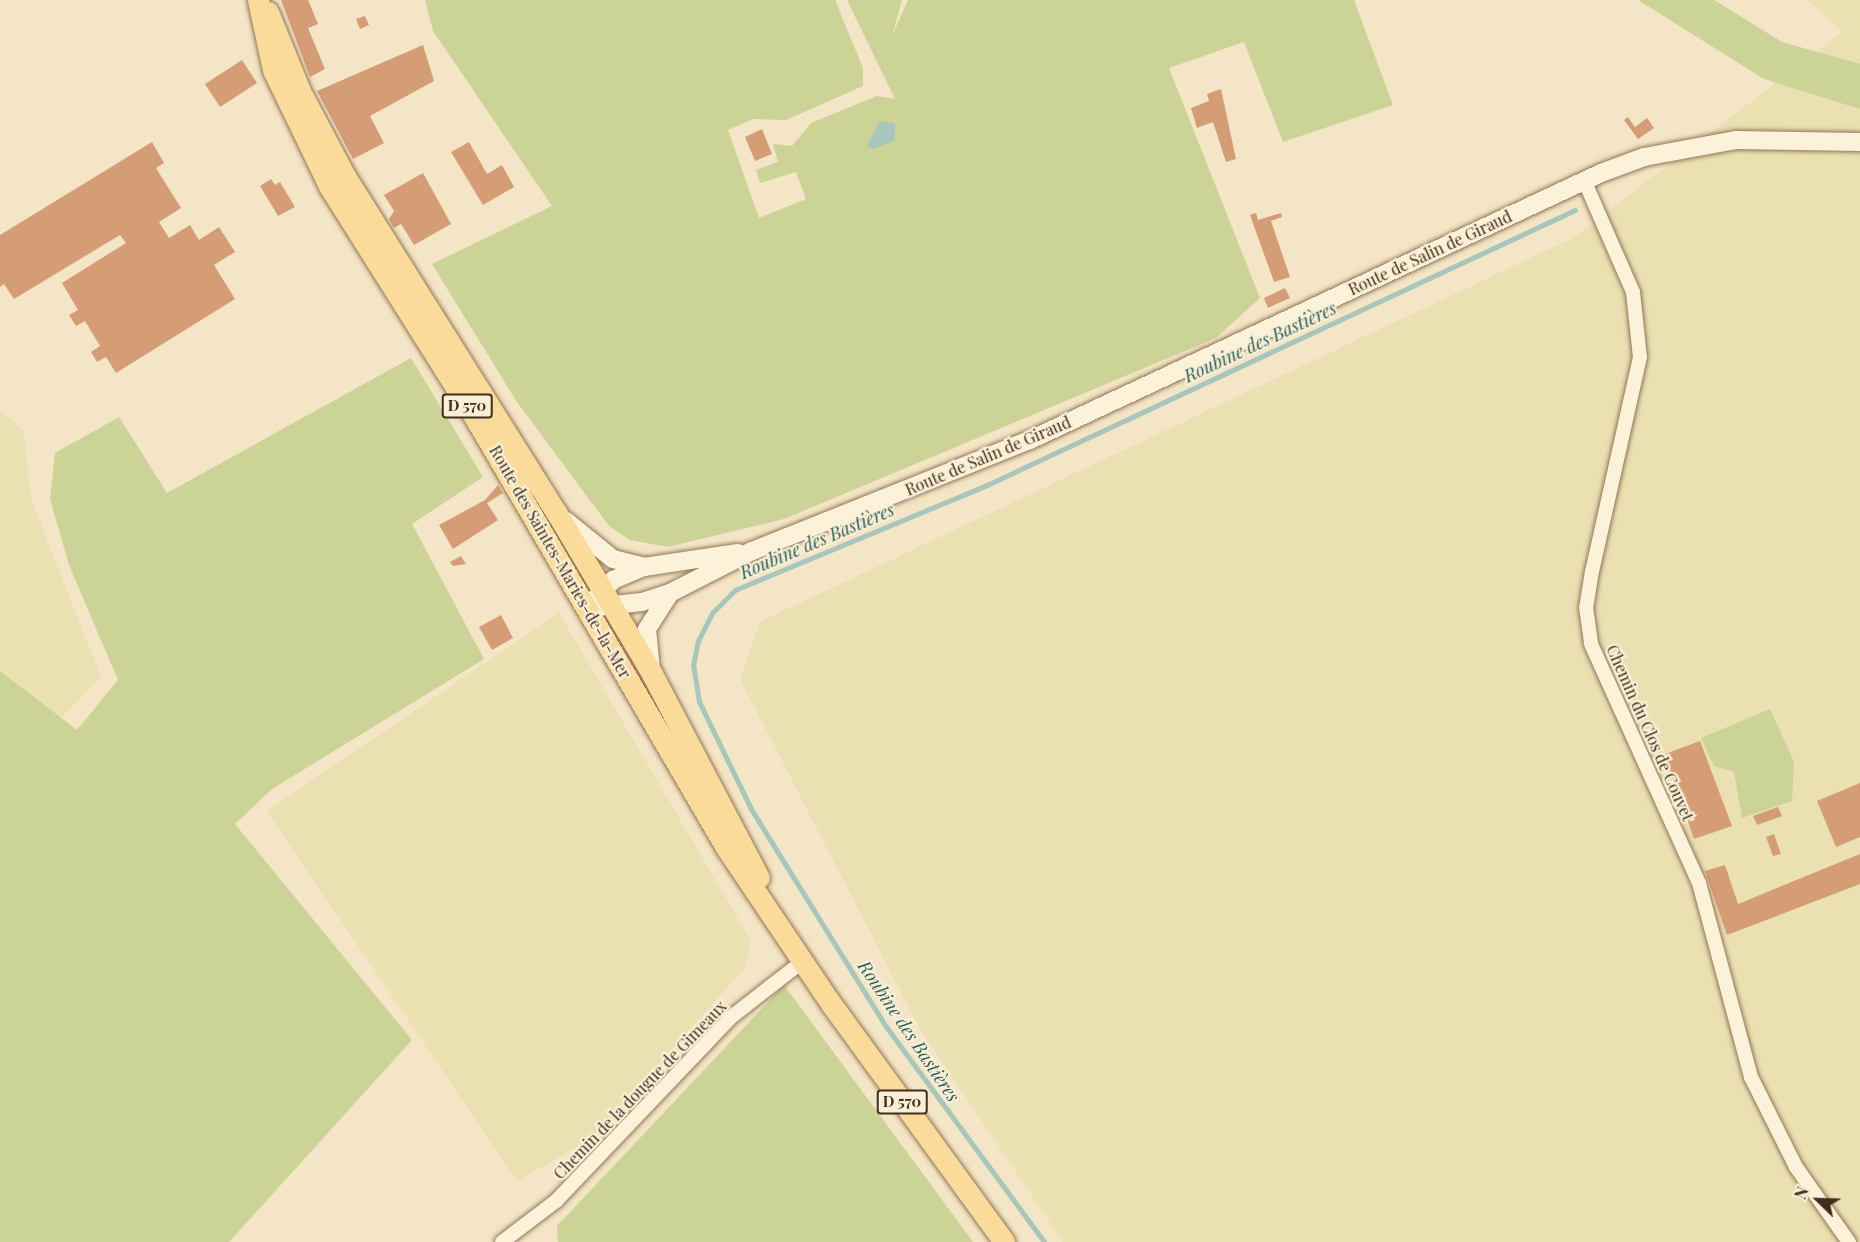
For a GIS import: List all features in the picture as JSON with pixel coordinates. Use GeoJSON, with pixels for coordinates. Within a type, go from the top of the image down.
{"type":"FeatureCollection","features":[{"type":"Feature","properties":{"kind":"main road","name":"Route des Saintes-Maries-de-la-Mer"},"geometry":{"type":"LineString","coordinates":[[258,0],[273,70],[315,160],[587,608],[727,849],[781,925],[803,961],[1004,1242]]}},
{"type":"Feature","properties":{"kind":"main road","name":"Route des Saintes-Maries-de-la-Mer"},"geometry":{"type":"LineString","coordinates":[[263,0],[300,91],[345,176],[556,512],[652,674],[742,840],[781,925]]}},
{"type":"Feature","properties":{"kind":"main road","name":"Route de Salin de Giraud"},"geometry":{"type":"LineString","coordinates":[[587,608],[608,599],[670,592],[752,551],[1030,440],[1584,180],[1644,157],[1724,141],[1860,142]]}},
{"type":"Feature","properties":{"kind":"main road","name":"Route de Salin de Giraud"},"geometry":{"type":"LineString","coordinates":[[556,512],[594,548],[644,567],[752,551]]}},
{"type":"Feature","properties":{"kind":"main road","name":"Route de Salin de Giraud"},"geometry":{"type":"LineString","coordinates":[[608,599],[644,567]]}},
{"type":"Feature","properties":{"kind":"main road"},"geometry":{"type":"LineString","coordinates":[[652,674],[647,629],[670,592]]}},
{"type":"Feature","properties":{"kind":"street","name":"Chemin du Clos de Couvet"},"geometry":{"type":"LineString","coordinates":[[1584,180],[1633,292],[1640,357],[1592,571],[1586,607],[1591,644],[1699,883],[1751,1077],[1796,1167],[1849,1242]]}},
{"type":"Feature","properties":{"kind":"street","name":"Chemin de la dougue de Gimeaux"},"geometry":{"type":"LineString","coordinates":[[501,1242],[556,1201],[730,1018],[803,961]]}},
{"type":"Feature","properties":{"kind":"shaded area"},"geometry":{"type":"Polygon","coordinates":[[[1808,0],[1860,0],[1860,1242],[1063,1242],[920,1029],[740,679],[760,622],[1573,238],[1842,32],[1808,0]]]}},
{"type":"Feature","properties":{"kind":"shaded area"},"geometry":{"type":"Polygon","coordinates":[[[0,410],[24,431],[31,499],[101,677],[61,718],[0,671],[0,410]]]}},
{"type":"Feature","properties":{"kind":"shaded area"},"geometry":{"type":"Polygon","coordinates":[[[559,613],[751,941],[745,968],[588,1141],[517,1181],[267,811],[559,613]]]}},
{"type":"Feature","properties":{"kind":"green space"},"geometry":{"type":"Polygon","coordinates":[[[425,0],[835,0],[863,68],[863,86],[786,120],[753,119],[728,130],[759,218],[806,199],[796,172],[760,183],[756,170],[778,162],[773,144],[792,146],[811,123],[877,96],[895,99],[847,0],[902,0],[892,36],[908,0],[1354,0],[1393,105],[1283,142],[1244,42],[1169,68],[1260,298],[1216,338],[784,519],[668,547],[630,540],[609,526],[517,402],[432,264],[552,206],[433,31],[425,0]]]}},
{"type":"Feature","properties":{"kind":"green space"},"geometry":{"type":"Polygon","coordinates":[[[1638,0],[1714,0],[1782,42],[1860,64],[1860,109],[1764,79],[1638,0]]]}},
{"type":"Feature","properties":{"kind":"green space"},"geometry":{"type":"Polygon","coordinates":[[[411,358],[483,477],[412,524],[484,659],[272,789],[235,824],[412,1040],[229,1242],[0,1242],[0,671],[77,730],[118,680],[69,565],[50,499],[55,453],[119,417],[167,493],[411,358]]]}},
{"type":"Feature","properties":{"kind":"green space"},"geometry":{"type":"Polygon","coordinates":[[[1770,709],[1794,762],[1792,801],[1742,818],[1734,772],[1714,766],[1701,738],[1770,709]]]}},
{"type":"Feature","properties":{"kind":"green space"},"geometry":{"type":"Polygon","coordinates":[[[784,985],[973,1242],[558,1242],[557,1226],[784,985]]]}},
{"type":"Feature","properties":{"kind":"water"},"geometry":{"type":"Polygon","coordinates":[[[880,121],[895,124],[895,140],[874,149],[867,146],[880,121]]]}},
{"type":"Feature","properties":{"kind":"building"},"geometry":{"type":"Polygon","coordinates":[[[281,0],[308,0],[318,24],[308,28],[325,69],[310,77],[281,0]]]}},
{"type":"Feature","properties":{"kind":"building"},"geometry":{"type":"Polygon","coordinates":[[[365,16],[369,25],[360,29],[356,19],[365,16]]]}},
{"type":"Feature","properties":{"kind":"building"},"geometry":{"type":"Polygon","coordinates":[[[423,45],[434,81],[370,116],[384,143],[353,159],[317,91],[423,45]]]}},
{"type":"Feature","properties":{"kind":"building"},"geometry":{"type":"Polygon","coordinates":[[[242,60],[257,83],[220,107],[205,84],[242,60]]]}},
{"type":"Feature","properties":{"kind":"building"},"geometry":{"type":"Polygon","coordinates":[[[1221,89],[1236,159],[1226,162],[1213,122],[1197,128],[1191,108],[1209,101],[1207,94],[1221,89]]]}},
{"type":"Feature","properties":{"kind":"building"},"geometry":{"type":"Polygon","coordinates":[[[1628,117],[1635,127],[1647,118],[1654,128],[1638,139],[1624,120],[1628,117]]]}},
{"type":"Feature","properties":{"kind":"building"},"geometry":{"type":"Polygon","coordinates":[[[762,129],[772,154],[755,161],[745,137],[762,129]]]}},
{"type":"Feature","properties":{"kind":"building"},"geometry":{"type":"Polygon","coordinates":[[[152,142],[164,163],[156,168],[181,208],[159,222],[169,238],[190,225],[199,240],[219,227],[235,252],[214,265],[235,299],[116,373],[106,357],[97,362],[91,352],[100,346],[85,321],[76,326],[69,315],[78,310],[62,283],[126,243],[120,235],[14,299],[4,284],[0,287],[0,235],[152,142]]]}},
{"type":"Feature","properties":{"kind":"building"},"geometry":{"type":"Polygon","coordinates":[[[469,142],[487,174],[502,165],[514,187],[483,205],[451,152],[469,142]]]}},
{"type":"Feature","properties":{"kind":"building"},"geometry":{"type":"Polygon","coordinates":[[[423,173],[451,224],[414,245],[401,224],[394,228],[389,219],[394,211],[384,195],[423,173]]]}},
{"type":"Feature","properties":{"kind":"building"},"geometry":{"type":"Polygon","coordinates":[[[271,179],[275,185],[280,182],[295,207],[278,216],[260,186],[271,179]]]}},
{"type":"Feature","properties":{"kind":"building"},"geometry":{"type":"Polygon","coordinates":[[[1256,213],[1258,220],[1281,213],[1282,217],[1271,221],[1290,277],[1274,282],[1250,215],[1256,213]]]}},
{"type":"Feature","properties":{"kind":"building"},"geometry":{"type":"Polygon","coordinates":[[[1285,288],[1290,298],[1268,308],[1264,298],[1285,288]]]}},
{"type":"Feature","properties":{"kind":"building"},"geometry":{"type":"Polygon","coordinates":[[[498,485],[503,493],[487,503],[498,520],[453,549],[439,525],[485,500],[498,485]]]}},
{"type":"Feature","properties":{"kind":"building"},"geometry":{"type":"Polygon","coordinates":[[[461,556],[466,564],[453,566],[450,562],[461,556]]]}},
{"type":"Feature","properties":{"kind":"building"},"geometry":{"type":"Polygon","coordinates":[[[501,615],[513,638],[492,650],[479,627],[501,615]]]}},
{"type":"Feature","properties":{"kind":"building"},"geometry":{"type":"Polygon","coordinates":[[[1700,741],[1732,826],[1694,839],[1665,754],[1700,741]]]}},
{"type":"Feature","properties":{"kind":"building"},"geometry":{"type":"Polygon","coordinates":[[[1860,783],[1860,837],[1836,847],[1817,801],[1860,783]]]}},
{"type":"Feature","properties":{"kind":"building"},"geometry":{"type":"Polygon","coordinates":[[[1778,807],[1782,816],[1757,825],[1753,816],[1778,807]]]}},
{"type":"Feature","properties":{"kind":"building"},"geometry":{"type":"Polygon","coordinates":[[[1774,834],[1781,854],[1773,856],[1766,837],[1774,834]]]}},
{"type":"Feature","properties":{"kind":"building"},"geometry":{"type":"Polygon","coordinates":[[[1860,854],[1860,884],[1727,935],[1705,871],[1725,865],[1738,904],[1860,854]]]}},
{"type":"Feature","properties":{"kind":"waterway","name":"Roubine des Bastières"},"geometry":{"type":"LineString","coordinates":[[1044,1242],[886,1027],[751,809],[699,702],[693,666],[698,641],[712,613],[735,590],[987,485],[1575,210]]}}]}
